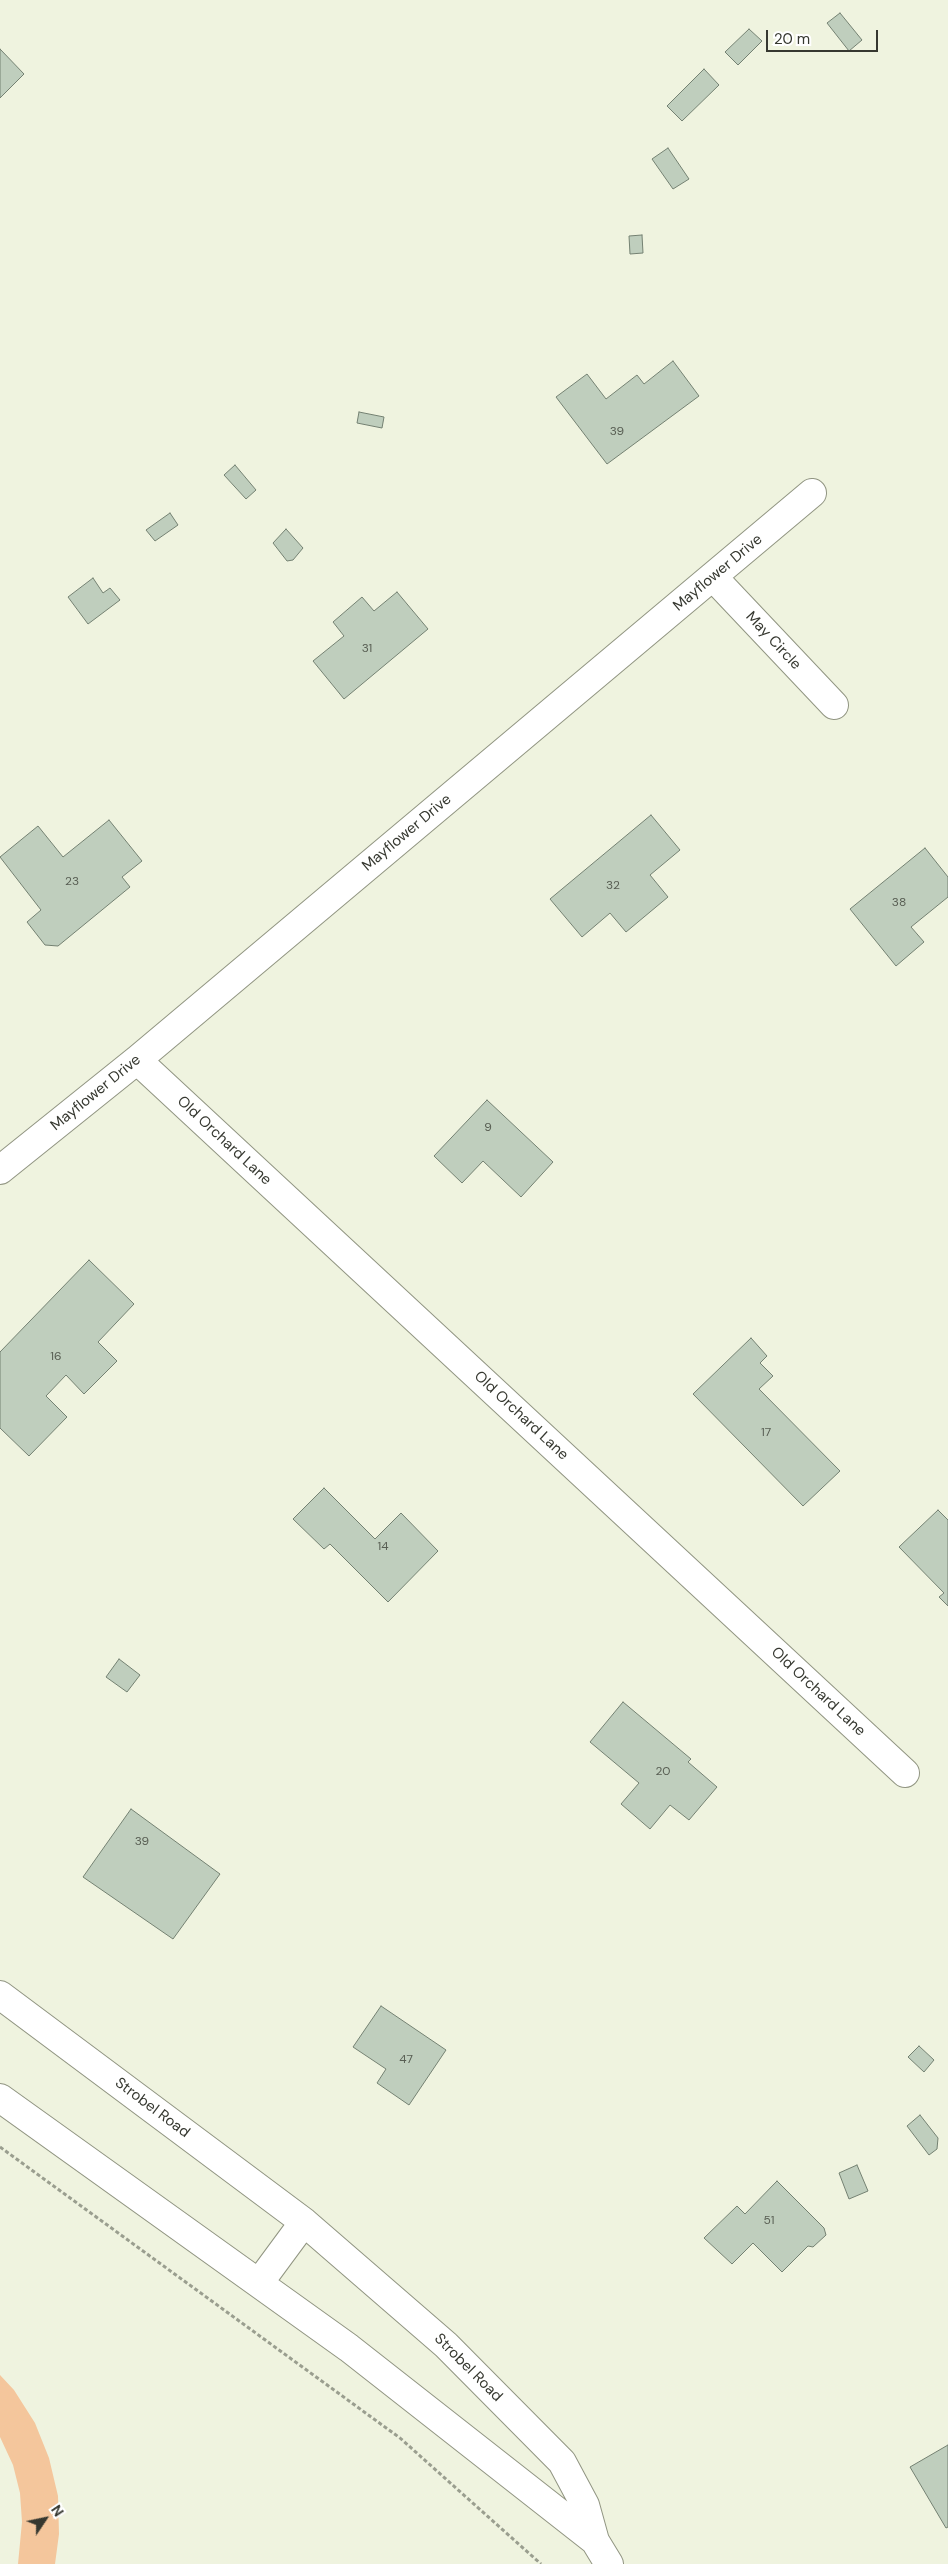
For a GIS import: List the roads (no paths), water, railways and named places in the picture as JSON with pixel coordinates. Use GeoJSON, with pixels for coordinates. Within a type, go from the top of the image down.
{"type":"FeatureCollection","features":[{"type":"Feature","properties":{"kind":"street","name":"Mayflower Drive"},"geometry":{"type":"LineString","coordinates":[[0,1170],[137,1060],[812,493]]}},
{"type":"Feature","properties":{"kind":"street","name":"May Circle"},"geometry":{"type":"LineString","coordinates":[[713,577],[834,704]]}},
{"type":"Feature","properties":{"kind":"street","name":"Old Orchard Lane"},"geometry":{"type":"LineString","coordinates":[[137,1060],[905,1773]]}},
{"type":"Feature","properties":{"kind":"street","name":"Strobel Road"},"geometry":{"type":"LineString","coordinates":[[0,1995],[304,2222],[446,2345],[562,2462],[585,2505],[602,2553]]}},
{"type":"Feature","properties":{"kind":"street","name":"Strobel Road"},"geometry":{"type":"LineString","coordinates":[[0,2098],[349,2348],[602,2553]]}},
{"type":"Feature","properties":{"kind":"street"},"geometry":{"type":"LineString","coordinates":[[259,2283],[304,2222]]}}]}
